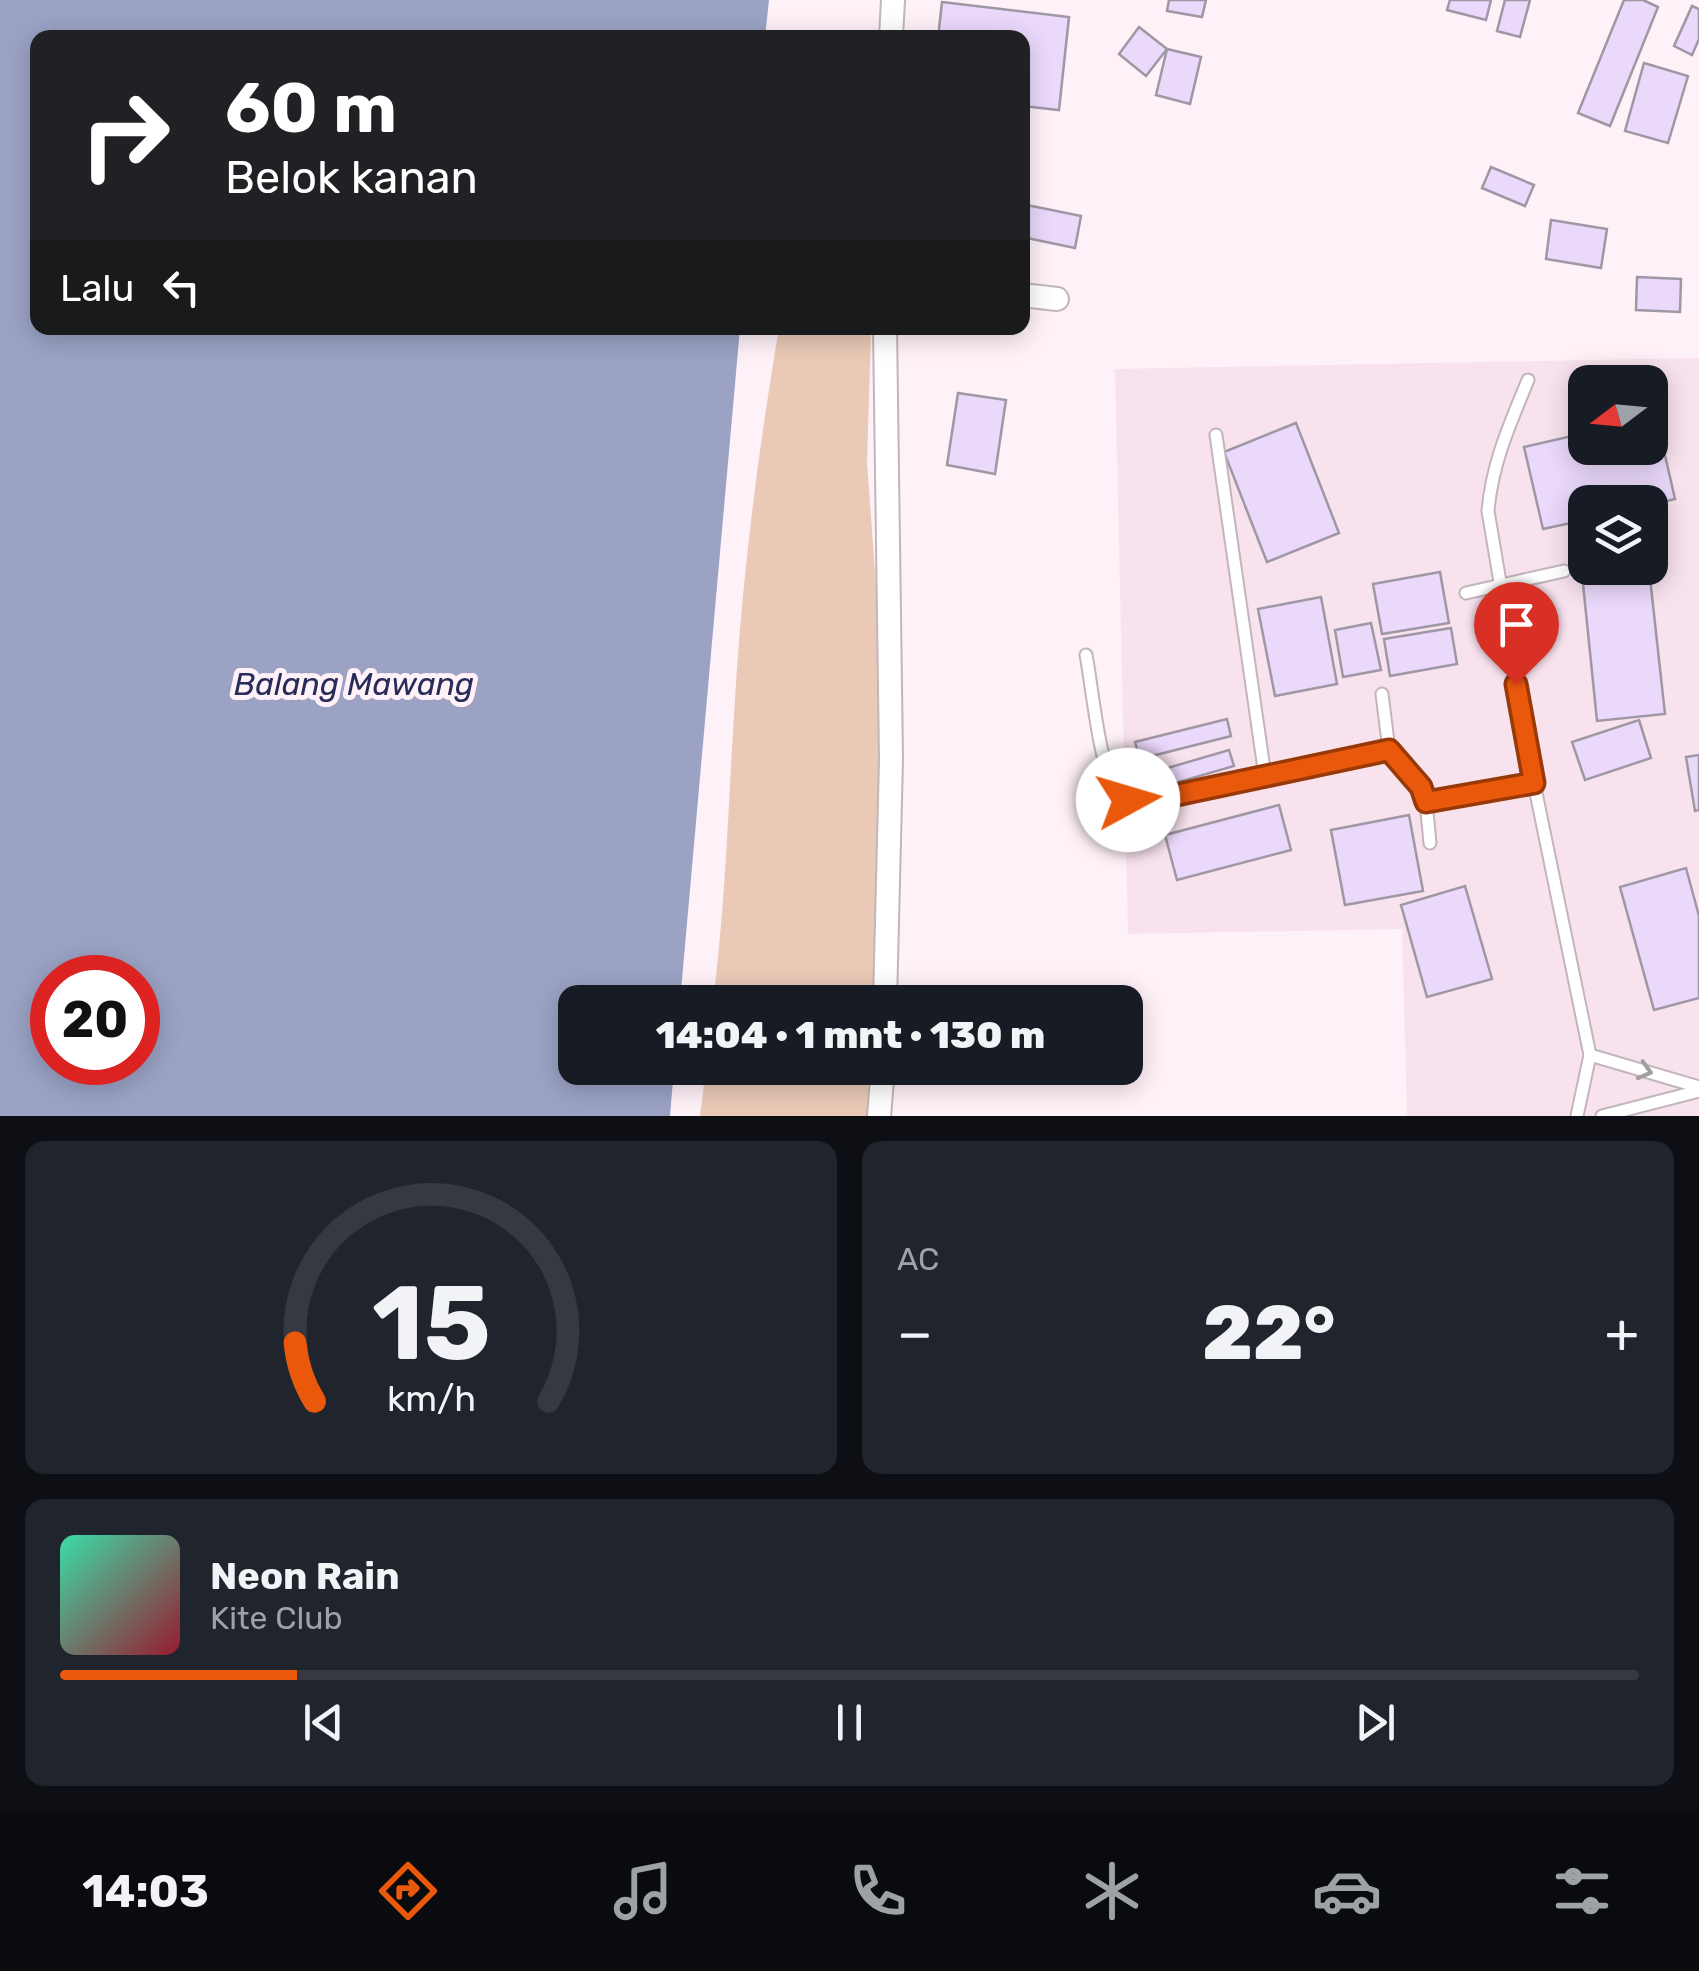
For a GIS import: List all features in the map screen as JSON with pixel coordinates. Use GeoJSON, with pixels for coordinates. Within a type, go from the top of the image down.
{"type":"FeatureCollection","features":[{"type":"Feature","properties":{"kind":"street"},"geometry":{"type":"LineString","coordinates":[[891,30],[892,0]]}},
{"type":"Feature","properties":{"kind":"street"},"geometry":{"type":"LineString","coordinates":[[1030,296],[1057,299]]}},
{"type":"Feature","properties":{"kind":"street"},"geometry":{"type":"LineString","coordinates":[[885,335],[891,759],[885,985]]}},
{"type":"Feature","properties":{"kind":"street"},"geometry":{"type":"LineString","coordinates":[[879,1116],[882,1085]]}},
{"type":"Feature","properties":{"kind":"lane"},"geometry":{"type":"LineString","coordinates":[[1528,380],[1491,478],[1488,511],[1534,783],[1590,1055],[1577,1116]]}},
{"type":"Feature","properties":{"kind":"lane"},"geometry":{"type":"LineString","coordinates":[[1216,435],[1265,776]]}},
{"type":"Feature","properties":{"kind":"lane"},"geometry":{"type":"LineString","coordinates":[[1466,593],[1564,571]]}},
{"type":"Feature","properties":{"kind":"lane"},"geometry":{"type":"LineString","coordinates":[[1086,654],[1108,770],[1116,789],[1128,800],[1143,802],[1389,750]]}},
{"type":"Feature","properties":{"kind":"lane"},"geometry":{"type":"LineString","coordinates":[[1382,694],[1389,750],[1421,787],[1430,843]]}},
{"type":"Feature","properties":{"kind":"lane"},"geometry":{"type":"LineString","coordinates":[[1426,802],[1534,783]]}},
{"type":"Feature","properties":{"kind":"lane"},"geometry":{"type":"LineString","coordinates":[[1590,1055],[1699,1089]]}},
{"type":"Feature","properties":{"kind":"lane"},"geometry":{"type":"LineString","coordinates":[[1602,1116],[1699,1089]]}},
{"type":"Feature","properties":{"kind":"shaded area"},"geometry":{"type":"Polygon","coordinates":[[[778,335],[871,335],[867,462],[881,654],[878,985],[715,985],[744,583],[778,335]]]}},
{"type":"Feature","properties":{"kind":"shaded area"},"geometry":{"type":"Polygon","coordinates":[[[1699,358],[1699,1116],[1407,1116],[1402,929],[1128,934],[1115,369],[1699,358]]]}},
{"type":"Feature","properties":{"kind":"shaded area"},"geometry":{"type":"Polygon","coordinates":[[[704,1085],[878,1085],[877,1116],[700,1116],[704,1085]]]}},
{"type":"Feature","properties":{"kind":"water","name":"Balang Mawang"},"geometry":{"type":"Polygon","coordinates":[[[0,0],[769,0],[766,30],[30,30],[30,335],[739,335],[682,985],[558,985],[558,1085],[673,1085],[670,1116],[0,1116],[0,0]]]}},
{"type":"Feature","properties":{"kind":"building"},"geometry":{"type":"Polygon","coordinates":[[[1169,0],[1206,0],[1202,17],[1167,11],[1169,0]]]}},
{"type":"Feature","properties":{"kind":"building"},"geometry":{"type":"Polygon","coordinates":[[[1450,0],[1491,0],[1486,20],[1447,10],[1450,0]]]}},
{"type":"Feature","properties":{"kind":"building"},"geometry":{"type":"Polygon","coordinates":[[[1505,0],[1530,0],[1520,37],[1497,31],[1505,0]]]}},
{"type":"Feature","properties":{"kind":"building"},"geometry":{"type":"Polygon","coordinates":[[[1624,0],[1643,0],[1658,7],[1610,126],[1578,113],[1624,0]]]}},
{"type":"Feature","properties":{"kind":"building"},"geometry":{"type":"Polygon","coordinates":[[[942,2],[1069,17],[1059,110],[1030,107],[1030,30],[939,30],[942,2]]]}},
{"type":"Feature","properties":{"kind":"building"},"geometry":{"type":"Polygon","coordinates":[[[1692,6],[1699,9],[1699,39],[1692,55],[1674,46],[1692,6]]]}},
{"type":"Feature","properties":{"kind":"building"},"geometry":{"type":"Polygon","coordinates":[[[1139,27],[1167,49],[1146,76],[1119,54],[1139,27]]]}},
{"type":"Feature","properties":{"kind":"building"},"geometry":{"type":"Polygon","coordinates":[[[1167,49],[1201,57],[1190,104],[1156,95],[1167,49]]]}},
{"type":"Feature","properties":{"kind":"building"},"geometry":{"type":"Polygon","coordinates":[[[1644,63],[1688,76],[1668,143],[1625,131],[1644,63]]]}},
{"type":"Feature","properties":{"kind":"building"},"geometry":{"type":"Polygon","coordinates":[[[1491,167],[1534,185],[1525,206],[1482,188],[1491,167]]]}},
{"type":"Feature","properties":{"kind":"building"},"geometry":{"type":"Polygon","coordinates":[[[1030,206],[1081,216],[1075,248],[1030,239],[1030,206]]]}},
{"type":"Feature","properties":{"kind":"building"},"geometry":{"type":"Polygon","coordinates":[[[1551,220],[1607,229],[1601,268],[1546,259],[1551,220]]]}},
{"type":"Feature","properties":{"kind":"building"},"geometry":{"type":"Polygon","coordinates":[[[1637,277],[1681,279],[1680,312],[1636,310],[1637,277]]]}},
{"type":"Feature","properties":{"kind":"building"},"geometry":{"type":"Polygon","coordinates":[[[958,393],[1006,400],[995,474],[947,465],[958,393]]]}},
{"type":"Feature","properties":{"kind":"building"},"geometry":{"type":"Polygon","coordinates":[[[1296,423],[1339,533],[1267,562],[1224,452],[1296,423]]]}},
{"type":"Feature","properties":{"kind":"building"},"geometry":{"type":"Polygon","coordinates":[[[1568,437],[1568,465],[1667,465],[1675,499],[1668,501],[1668,485],[1568,485],[1568,524],[1543,529],[1524,447],[1568,437]]]}},
{"type":"Feature","properties":{"kind":"building"},"geometry":{"type":"Polygon","coordinates":[[[1440,572],[1449,623],[1382,634],[1373,584],[1440,572]]]}},
{"type":"Feature","properties":{"kind":"building"},"geometry":{"type":"Polygon","coordinates":[[[1583,585],[1651,585],[1665,714],[1597,721],[1583,585]]]}},
{"type":"Feature","properties":{"kind":"building"},"geometry":{"type":"Polygon","coordinates":[[[1321,597],[1337,684],[1275,696],[1258,609],[1321,597]]]}},
{"type":"Feature","properties":{"kind":"building"},"geometry":{"type":"Polygon","coordinates":[[[1371,623],[1381,670],[1343,677],[1335,630],[1371,623]]]}},
{"type":"Feature","properties":{"kind":"building"},"geometry":{"type":"Polygon","coordinates":[[[1451,628],[1457,664],[1390,676],[1384,639],[1451,628]]]}},
{"type":"Feature","properties":{"kind":"building"},"geometry":{"type":"Polygon","coordinates":[[[1227,719],[1231,736],[1140,759],[1135,742],[1227,719]]]}},
{"type":"Feature","properties":{"kind":"building"},"geometry":{"type":"Polygon","coordinates":[[[1639,720],[1651,758],[1585,780],[1572,742],[1639,720]]]}},
{"type":"Feature","properties":{"kind":"building"},"geometry":{"type":"Polygon","coordinates":[[[1229,750],[1234,766],[1151,790],[1147,774],[1229,750]]]}},
{"type":"Feature","properties":{"kind":"building"},"geometry":{"type":"Polygon","coordinates":[[[1699,755],[1699,810],[1695,811],[1686,757],[1699,755]]]}},
{"type":"Feature","properties":{"kind":"building"},"geometry":{"type":"Polygon","coordinates":[[[1279,805],[1291,850],[1177,880],[1165,835],[1279,805]]]}},
{"type":"Feature","properties":{"kind":"building"},"geometry":{"type":"Polygon","coordinates":[[[1409,815],[1423,891],[1345,905],[1331,830],[1409,815]]]}},
{"type":"Feature","properties":{"kind":"building"},"geometry":{"type":"Polygon","coordinates":[[[1686,868],[1699,916],[1699,998],[1654,1010],[1620,887],[1686,868]]]}},
{"type":"Feature","properties":{"kind":"building"},"geometry":{"type":"Polygon","coordinates":[[[1465,886],[1492,979],[1427,997],[1401,905],[1465,886]]]}},
{"type":"Feature","properties":{"kind":"route"},"geometry":{"type":"LineString","coordinates":[[1128,800],[1143,802],[1389,750],[1421,787],[1426,802],[1534,783],[1516,684]]}}]}
